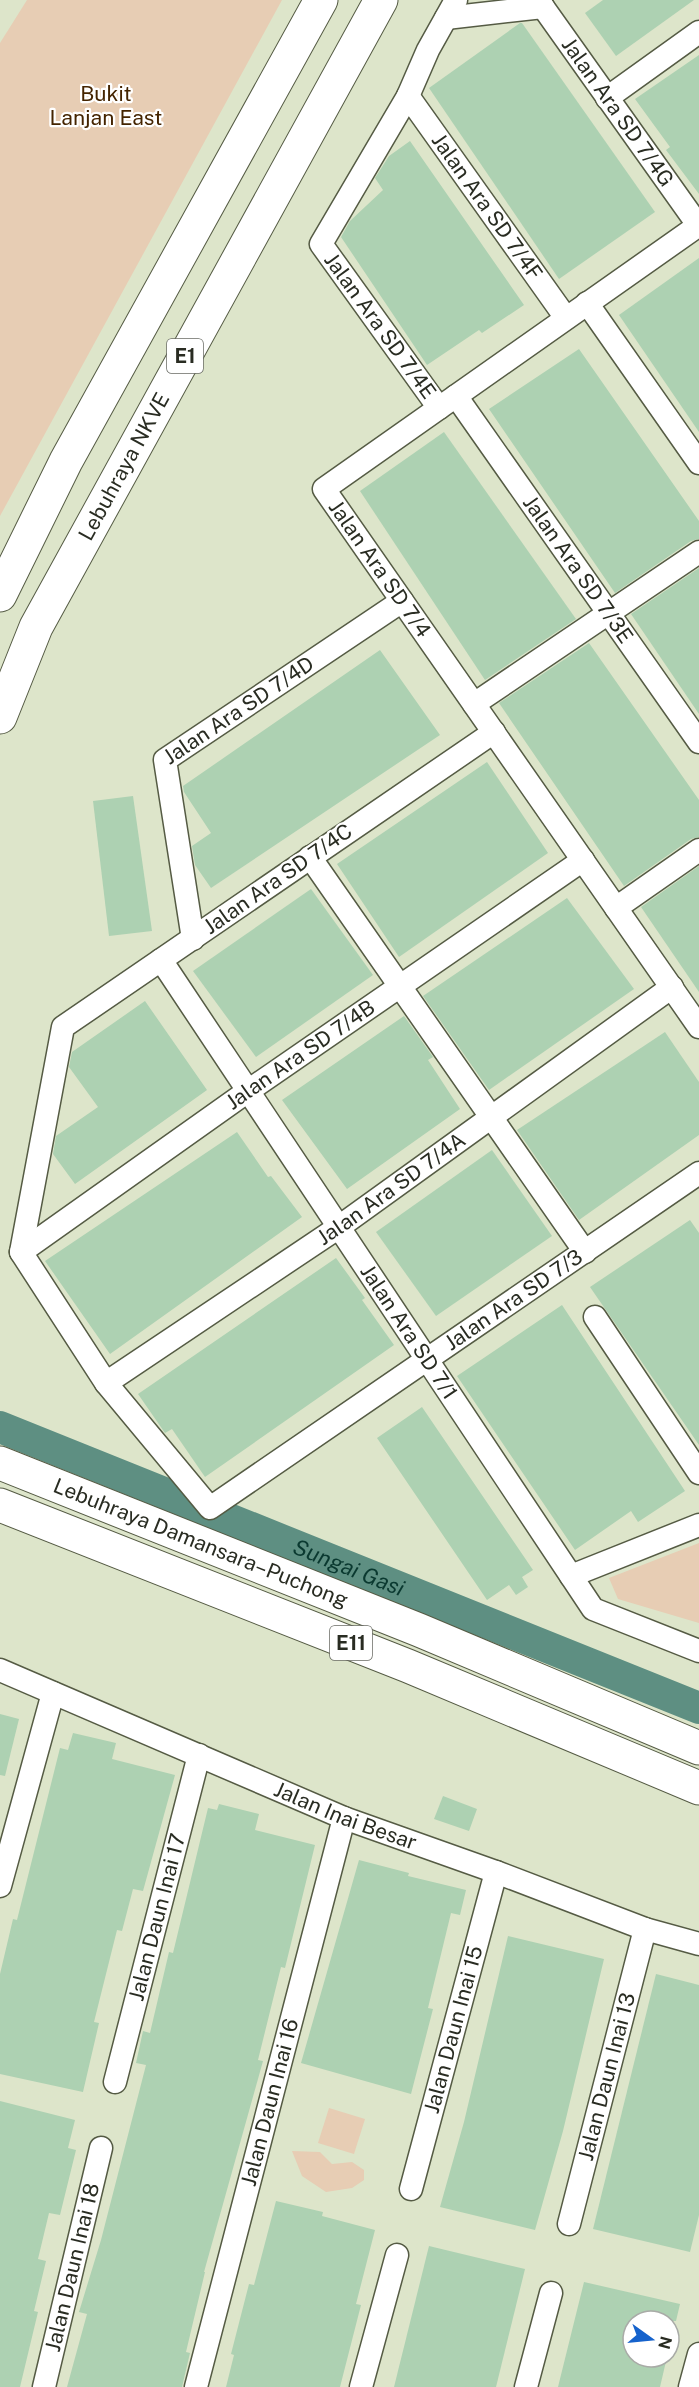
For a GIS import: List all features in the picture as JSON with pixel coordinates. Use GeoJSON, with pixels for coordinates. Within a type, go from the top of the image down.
{"type":"FeatureCollection","features":[{"type":"Feature","properties":{"kind":"highway","name":"E1"},"geometry":{"type":"LineString","coordinates":[[0,595],[66,461],[321,0]]}},
{"type":"Feature","properties":{"kind":"highway","name":"Lebuhraya NKVE"},"geometry":{"type":"LineString","coordinates":[[0,717],[36,627],[381,0]]}},
{"type":"Feature","properties":{"kind":"highway","name":"Lebuhraya Damansara–Puchong"},"geometry":{"type":"LineString","coordinates":[[0,1464],[419,1630],[699,1748]]}},
{"type":"Feature","properties":{"kind":"highway","name":"Lebuhraya Damansara–Puchong"},"geometry":{"type":"LineString","coordinates":[[0,1505],[408,1666],[699,1788]]}},
{"type":"Feature","properties":{"kind":"street"},"geometry":{"type":"LineString","coordinates":[[408,96],[451,9],[545,4]]}},
{"type":"Feature","properties":{"kind":"street","name":"Jalan Ara SD 7/4G"},"geometry":{"type":"LineString","coordinates":[[545,4],[607,98],[699,225]]}},
{"type":"Feature","properties":{"kind":"street"},"geometry":{"type":"LineString","coordinates":[[607,98],[699,32]]}},
{"type":"Feature","properties":{"kind":"street","name":"Jalan Ara SD 7/4E"},"geometry":{"type":"LineString","coordinates":[[408,96],[321,244],[448,402]]}},
{"type":"Feature","properties":{"kind":"street","name":"Jalan Ara SD 7/4F"},"geometry":{"type":"LineString","coordinates":[[408,96],[566,318]]}},
{"type":"Feature","properties":{"kind":"street","name":"Jalan Ara SD 7/4"},"geometry":{"type":"LineString","coordinates":[[699,225],[324,489],[699,1027]]}},
{"type":"Feature","properties":{"kind":"street"},"geometry":{"type":"LineString","coordinates":[[587,303],[699,463]]}},
{"type":"Feature","properties":{"kind":"street","name":"Jalan Ara SD 7/3E"},"geometry":{"type":"LineString","coordinates":[[448,402],[609,613],[699,742]]}},
{"type":"Feature","properties":{"kind":"street"},"geometry":{"type":"LineString","coordinates":[[474,704],[699,552]]}},
{"type":"Feature","properties":{"kind":"street","name":"Jalan Ara SD 7/4D"},"geometry":{"type":"LineString","coordinates":[[193,939],[165,760],[402,601]]}},
{"type":"Feature","properties":{"kind":"street","name":"Jalan Ara SD 7/4C"},"geometry":{"type":"LineString","coordinates":[[21,1252],[63,1027],[494,732]]}},
{"type":"Feature","properties":{"kind":"street"},"geometry":{"type":"LineString","coordinates":[[616,908],[699,850]]}},
{"type":"Feature","properties":{"kind":"street"},"geometry":{"type":"LineString","coordinates":[[310,857],[585,1252]]}},
{"type":"Feature","properties":{"kind":"street","name":"Jalan Ara SD 7/4B"},"geometry":{"type":"LineString","coordinates":[[21,1252],[248,1091],[582,860]]}},
{"type":"Feature","properties":{"kind":"street","name":"Jalan Ara SD 7/1"},"geometry":{"type":"LineString","coordinates":[[161,960],[593,1609],[699,1651]]}},
{"type":"Feature","properties":{"kind":"street","name":"Jalan Ara SD 7/4A"},"geometry":{"type":"LineString","coordinates":[[106,1383],[339,1227],[672,987]]}},
{"type":"Feature","properties":{"kind":"street","name":"Jalan Ara SD 7/3"},"geometry":{"type":"LineString","coordinates":[[106,1383],[210,1508],[699,1173]]}},
{"type":"Feature","properties":{"kind":"street"},"geometry":{"type":"LineString","coordinates":[[21,1252],[106,1383]]}},
{"type":"Feature","properties":{"kind":"street"},"geometry":{"type":"LineString","coordinates":[[595,1317],[699,1473]]}},
{"type":"Feature","properties":{"kind":"street"},"geometry":{"type":"LineString","coordinates":[[571,1576],[699,1525]]}},
{"type":"Feature","properties":{"kind":"street","name":"Jalan Inai Besar"},"geometry":{"type":"LineString","coordinates":[[0,1670],[344,1818],[496,1872],[645,1929],[699,1944]]}},
{"type":"Feature","properties":{"kind":"street"},"geometry":{"type":"LineString","coordinates":[[0,1886],[53,1693]]}},
{"type":"Feature","properties":{"kind":"street","name":"Jalan Daun Inai 17"},"geometry":{"type":"LineString","coordinates":[[115,2082],[199,1755]]}},
{"type":"Feature","properties":{"kind":"street","name":"Jalan Daun Inai 16"},"geometry":{"type":"LineString","coordinates":[[196,2387],[344,1818]]}},
{"type":"Feature","properties":{"kind":"street","name":"Jalan Daun Inai 15"},"geometry":{"type":"LineString","coordinates":[[411,2189],[496,1872]]}},
{"type":"Feature","properties":{"kind":"street","name":"Jalan Daun Inai 13"},"geometry":{"type":"LineString","coordinates":[[569,2224],[645,1929]]}},
{"type":"Feature","properties":{"kind":"street","name":"Jalan Daun Inai 18"},"geometry":{"type":"LineString","coordinates":[[44,2387],[101,2148]]}},
{"type":"Feature","properties":{"kind":"street"},"geometry":{"type":"LineString","coordinates":[[361,2387],[397,2255]]}},
{"type":"Feature","properties":{"kind":"street"},"geometry":{"type":"LineString","coordinates":[[526,2387],[551,2293]]}},
{"type":"Feature","properties":{"kind":"street"},"geometry":{"type":"LineString","coordinates":[[690,2387],[699,2354]]}},
{"type":"Feature","properties":{"kind":"green space","name":"Bukit Lanjan East"},"geometry":{"type":"Polygon","coordinates":[[[27,0],[282,0],[0,516],[0,43],[27,0]]]}},
{"type":"Feature","properties":{"kind":"green space"},"geometry":{"type":"Polygon","coordinates":[[[699,1543],[699,1623],[618,1599],[609,1578],[699,1543]]]}},
{"type":"Feature","properties":{"kind":"green space"},"geometry":{"type":"Polygon","coordinates":[[[329,2108],[365,2119],[354,2154],[318,2143],[329,2108]]]}},
{"type":"Feature","properties":{"kind":"green space"},"geometry":{"type":"Polygon","coordinates":[[[292,2151],[320,2152],[332,2164],[352,2162],[364,2170],[364,2180],[352,2188],[326,2192],[302,2176],[292,2151]]]}},
{"type":"Feature","properties":{"kind":"building"},"geometry":{"type":"Polygon","coordinates":[[[603,0],[694,0],[616,56],[585,13],[603,0]]]}},
{"type":"Feature","properties":{"kind":"building"},"geometry":{"type":"Polygon","coordinates":[[[520,23],[655,212],[559,279],[429,88],[520,23]]]}},
{"type":"Feature","properties":{"kind":"building"},"geometry":{"type":"Polygon","coordinates":[[[699,55],[699,194],[666,150],[670,147],[635,99],[699,55]]]}},
{"type":"Feature","properties":{"kind":"building"},"geometry":{"type":"Polygon","coordinates":[[[410,141],[524,305],[482,333],[479,330],[427,365],[341,237],[350,221],[383,190],[375,178],[389,156],[410,141]]]}},
{"type":"Feature","properties":{"kind":"building"},"geometry":{"type":"Polygon","coordinates":[[[699,258],[699,432],[619,315],[699,258]]]}},
{"type":"Feature","properties":{"kind":"building"},"geometry":{"type":"Polygon","coordinates":[[[579,349],[699,521],[699,539],[691,541],[615,593],[489,409],[579,349]]]}},
{"type":"Feature","properties":{"kind":"building"},"geometry":{"type":"Polygon","coordinates":[[[444,432],[576,619],[485,680],[360,491],[444,432]]]}},
{"type":"Feature","properties":{"kind":"building"},"geometry":{"type":"Polygon","coordinates":[[[699,568],[699,714],[631,614],[699,568]]]}},
{"type":"Feature","properties":{"kind":"building"},"geometry":{"type":"Polygon","coordinates":[[[589,643],[699,800],[699,837],[691,839],[624,886],[499,703],[589,643]]]}},
{"type":"Feature","properties":{"kind":"building"},"geometry":{"type":"Polygon","coordinates":[[[380,650],[440,735],[211,888],[195,865],[192,846],[211,833],[184,792],[183,786],[380,650]]]}},
{"type":"Feature","properties":{"kind":"building"},"geometry":{"type":"Polygon","coordinates":[[[487,762],[548,853],[399,957],[337,864],[487,762]]]}},
{"type":"Feature","properties":{"kind":"building"},"geometry":{"type":"Polygon","coordinates":[[[133,796],[152,931],[109,936],[93,801],[133,796]]]}},
{"type":"Feature","properties":{"kind":"building"},"geometry":{"type":"Polygon","coordinates":[[[699,866],[699,992],[641,907],[699,866]]]}},
{"type":"Feature","properties":{"kind":"building"},"geometry":{"type":"Polygon","coordinates":[[[311,889],[373,975],[256,1057],[193,971],[311,889]]]}},
{"type":"Feature","properties":{"kind":"building"},"geometry":{"type":"Polygon","coordinates":[[[567,898],[634,989],[489,1090],[423,996],[567,898]]]}},
{"type":"Feature","properties":{"kind":"building"},"geometry":{"type":"Polygon","coordinates":[[[145,1001],[207,1090],[75,1184],[53,1154],[56,1136],[98,1107],[69,1067],[72,1052],[145,1001]]]}},
{"type":"Feature","properties":{"kind":"building"},"geometry":{"type":"Polygon","coordinates":[[[404,1016],[433,1057],[428,1060],[460,1109],[347,1189],[282,1100],[404,1016]]]}},
{"type":"Feature","properties":{"kind":"building"},"geometry":{"type":"Polygon","coordinates":[[[665,1032],[699,1082],[699,1135],[579,1220],[517,1130],[665,1032]]]}},
{"type":"Feature","properties":{"kind":"building"},"geometry":{"type":"Polygon","coordinates":[[[237,1132],[268,1177],[271,1176],[302,1217],[110,1354],[45,1261],[237,1132]]]}},
{"type":"Feature","properties":{"kind":"building"},"geometry":{"type":"Polygon","coordinates":[[[492,1150],[552,1236],[436,1316],[376,1232],[492,1150]]]}},
{"type":"Feature","properties":{"kind":"building"},"geometry":{"type":"Polygon","coordinates":[[[690,1220],[699,1233],[699,1445],[590,1287],[690,1220]]]}},
{"type":"Feature","properties":{"kind":"building"},"geometry":{"type":"Polygon","coordinates":[[[336,1258],[365,1298],[362,1300],[394,1345],[205,1477],[172,1429],[165,1433],[138,1394],[336,1258]]]}},
{"type":"Feature","properties":{"kind":"building"},"geometry":{"type":"Polygon","coordinates":[[[562,1305],[685,1491],[638,1522],[631,1511],[575,1550],[457,1376],[562,1305]]]}},
{"type":"Feature","properties":{"kind":"building"},"geometry":{"type":"Polygon","coordinates":[[[422,1407],[533,1570],[522,1577],[528,1587],[516,1595],[509,1585],[487,1600],[377,1438],[422,1407]]]}},
{"type":"Feature","properties":{"kind":"building"},"geometry":{"type":"Polygon","coordinates":[[[0,1714],[19,1719],[5,1776],[0,1775],[0,1714]]]}},
{"type":"Feature","properties":{"kind":"building"},"geometry":{"type":"Polygon","coordinates":[[[73,1733],[116,1743],[112,1759],[175,1775],[143,1891],[133,1889],[122,1931],[117,1930],[94,2022],[99,2023],[83,2092],[0,2074],[0,1974],[13,1919],[17,1920],[60,1748],[68,1750],[73,1733]]]}},
{"type":"Feature","properties":{"kind":"building"},"geometry":{"type":"Polygon","coordinates":[[[443,1796],[477,1809],[469,1831],[434,1819],[443,1796]]]}},
{"type":"Feature","properties":{"kind":"building"},"geometry":{"type":"Polygon","coordinates":[[[219,1804],[259,1814],[255,1830],[315,1845],[285,1968],[281,1967],[258,2060],[263,2061],[204,2272],[186,2352],[190,2353],[182,2387],[67,2387],[87,2314],[79,2312],[101,2240],[146,2065],[136,2063],[143,2031],[150,2033],[169,1952],[173,1953],[208,1808],[217,1810],[219,1804]]]}},
{"type":"Feature","properties":{"kind":"building"},"geometry":{"type":"Polygon","coordinates":[[[359,1860],[409,1873],[408,1876],[466,1890],[460,1915],[451,1913],[428,2008],[433,2009],[411,2094],[301,2063],[359,1860]]]}},
{"type":"Feature","properties":{"kind":"building"},"geometry":{"type":"Polygon","coordinates":[[[508,1936],[604,1959],[563,2131],[535,2230],[440,2207],[464,2122],[508,1936]]]}},
{"type":"Feature","properties":{"kind":"building"},"geometry":{"type":"Polygon","coordinates":[[[656,1974],[699,1985],[699,2215],[690,2252],[593,2229],[656,1974]]]}},
{"type":"Feature","properties":{"kind":"building"},"geometry":{"type":"Polygon","coordinates":[[[0,2101],[75,2120],[68,2148],[76,2150],[60,2215],[49,2213],[38,2259],[46,2261],[34,2311],[38,2312],[20,2387],[0,2387],[0,2101]]]}},
{"type":"Feature","properties":{"kind":"building"},"geometry":{"type":"Polygon","coordinates":[[[276,2201],[323,2212],[322,2216],[375,2230],[356,2304],[361,2305],[340,2387],[226,2387],[234,2355],[231,2354],[249,2284],[254,2285],[276,2201]]]}},
{"type":"Feature","properties":{"kind":"building"},"geometry":{"type":"Polygon","coordinates":[[[429,2246],[525,2269],[496,2387],[394,2387],[429,2246]]]}},
{"type":"Feature","properties":{"kind":"building"},"geometry":{"type":"Polygon","coordinates":[[[584,2282],[680,2304],[679,2309],[621,2309],[621,2369],[664,2369],[660,2387],[558,2387],[584,2282]]]}},
{"type":"Feature","properties":{"kind":"waterway","name":"Sungai Gasi"},"geometry":{"type":"LineString","coordinates":[[0,1427],[699,1708]]}}]}
